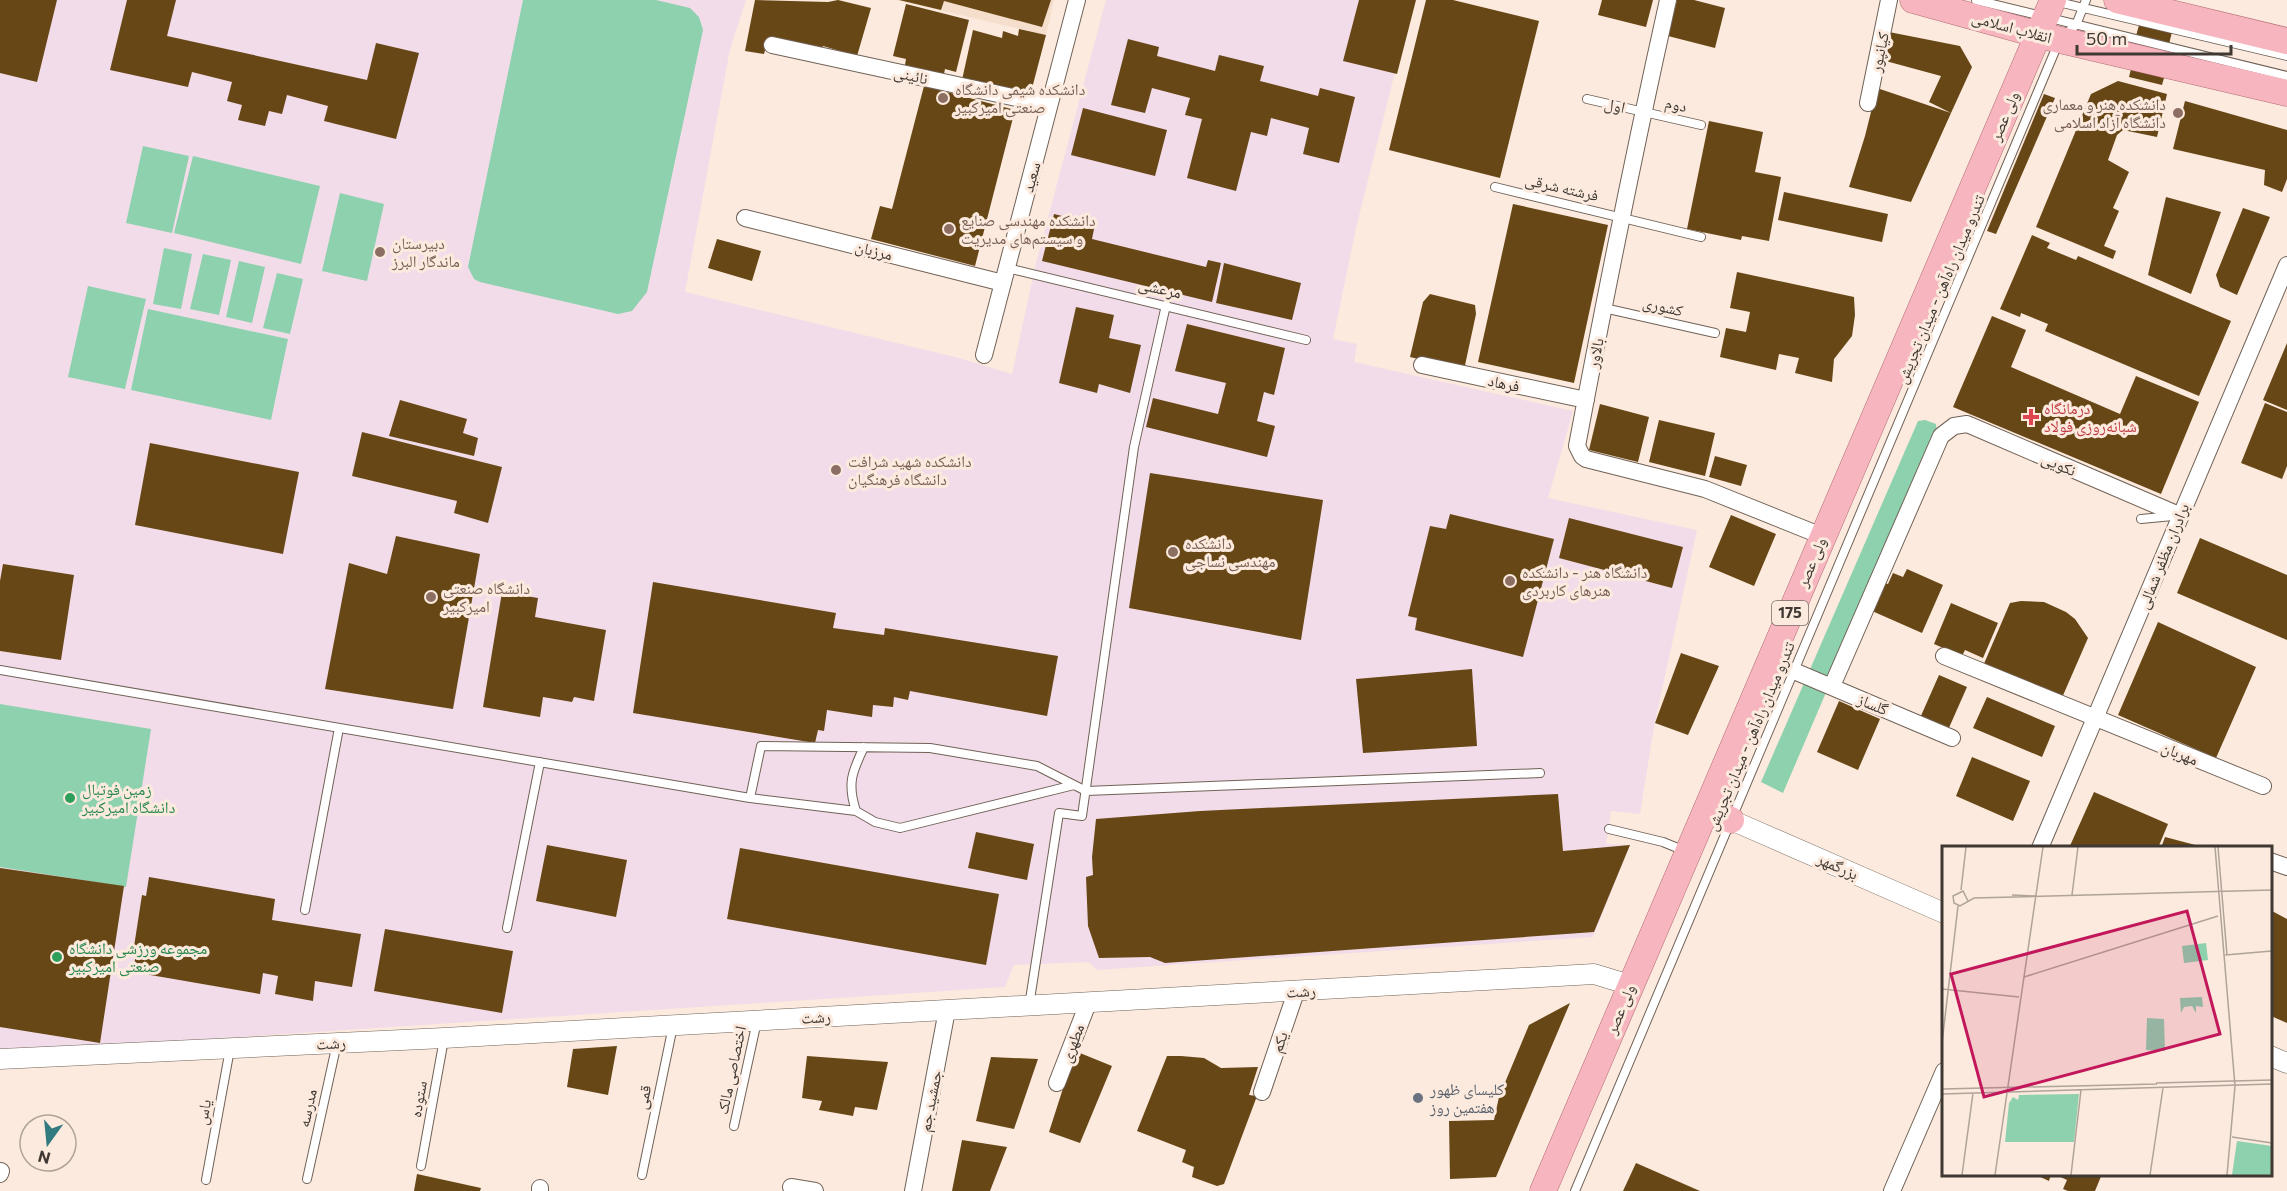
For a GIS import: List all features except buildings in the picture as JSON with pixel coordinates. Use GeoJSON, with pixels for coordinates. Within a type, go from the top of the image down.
{"type":"FeatureCollection","features":[{"type":"Feature","properties":{"kind":"main road","name":"انقلاب اسلامی"},"geometry":{"type":"LineString","coordinates":[[1913,0],[2054,17],[2287,93]]}},
{"type":"Feature","properties":{"kind":"main road"},"geometry":{"type":"LineString","coordinates":[[2117,0],[2287,41]]}},
{"type":"Feature","properties":{"kind":"main road","name":"ولی عصر"},"geometry":{"type":"LineString","coordinates":[[1543,1191],[1822,536],[2054,17]]}},
{"type":"Feature","properties":{"kind":"main road"},"geometry":{"type":"LineString","coordinates":[[1707,810],[1731,820]]}},
{"type":"Feature","properties":{"kind":"street","name":"سعید"},"geometry":{"type":"LineString","coordinates":[[984,355],[1077,0]]}},
{"type":"Feature","properties":{"kind":"street","name":"بالاور"},"geometry":{"type":"LineString","coordinates":[[1668,0],[1643,112],[1577,446],[1586,459],[1705,489],[1822,536]]}},
{"type":"Feature","properties":{"kind":"street","name":"کیانپور"},"geometry":{"type":"LineString","coordinates":[[1868,103],[1889,0]]}},
{"type":"Feature","properties":{"kind":"street","name":"نائینی"},"geometry":{"type":"LineString","coordinates":[[772,45],[1049,105]]}},
{"type":"Feature","properties":{"kind":"street","name":"مرزبان"},"geometry":{"type":"LineString","coordinates":[[745,218],[1005,275]]}},
{"type":"Feature","properties":{"kind":"street","name":"برادران مظفر شمالی"},"geometry":{"type":"LineString","coordinates":[[2041,846],[2179,515],[2281,295],[2287,265]]}},
{"type":"Feature","properties":{"kind":"street","name":"فرهاد"},"geometry":{"type":"LineString","coordinates":[[1422,365],[1586,400]]}},
{"type":"Feature","properties":{"kind":"street","name":"نکویی"},"geometry":{"type":"LineString","coordinates":[[1832,686],[1941,436],[1954,426],[1967,424],[2179,515]]}},
{"type":"Feature","properties":{"kind":"street","name":"مهربان"},"geometry":{"type":"LineString","coordinates":[[1944,656],[2263,786]]}},
{"type":"Feature","properties":{"kind":"street","name":"گلساز"},"geometry":{"type":"LineString","coordinates":[[1794,671],[1952,738]]}},
{"type":"Feature","properties":{"kind":"street","name":"بزرگمهر"},"geometry":{"type":"LineString","coordinates":[[1731,820],[1942,912]]}},
{"type":"Feature","properties":{"kind":"street"},"geometry":{"type":"LineString","coordinates":[[2272,861],[2287,867]]}},
{"type":"Feature","properties":{"kind":"street","name":"رشت"},"geometry":{"type":"LineString","coordinates":[[0,1059],[444,1038],[1594,974],[1630,984]]}},
{"type":"Feature","properties":{"kind":"street","name":"یکم"},"geometry":{"type":"LineString","coordinates":[[1262,1092],[1296,992]]}},
{"type":"Feature","properties":{"kind":"street","name":"مطهری"},"geometry":{"type":"LineString","coordinates":[[1057,1083],[1088,1003]]}},
{"type":"Feature","properties":{"kind":"street","name":"جمشید جم"},"geometry":{"type":"LineString","coordinates":[[913,1191],[947,1010]]}},
{"type":"Feature","properties":{"kind":"street"},"geometry":{"type":"LineString","coordinates":[[2272,1056],[2287,1063]]}},
{"type":"Feature","properties":{"kind":"street"},"geometry":{"type":"LineString","coordinates":[[1892,1191],[1942,1076]]}},
{"type":"Feature","properties":{"kind":"street"},"geometry":{"type":"LineString","coordinates":[[791,1187],[815,1191]]}},
{"type":"Feature","properties":{"kind":"lane"},"geometry":{"type":"LineString","coordinates":[[1976,0],[2054,17],[2287,76]]}},
{"type":"Feature","properties":{"kind":"lane"},"geometry":{"type":"LineString","coordinates":[[2054,17],[2085,4],[2287,56]]}},
{"type":"Feature","properties":{"kind":"lane","name":"تندرو میدان راه‌آهن - میدان تجریش"},"geometry":{"type":"LineString","coordinates":[[1575,1191],[1794,671],[2054,17],[2085,4]]}},
{"type":"Feature","properties":{"kind":"lane","name":"اول"},"geometry":{"type":"LineString","coordinates":[[1587,99],[1643,112]]}},
{"type":"Feature","properties":{"kind":"lane","name":"دوم"},"geometry":{"type":"LineString","coordinates":[[1643,112],[1701,125]]}},
{"type":"Feature","properties":{"kind":"lane","name":"فرشته شرقی"},"geometry":{"type":"LineString","coordinates":[[1495,187],[1701,237]]}},
{"type":"Feature","properties":{"kind":"lane","name":"مرعشی"},"geometry":{"type":"LineString","coordinates":[[1005,275],[1166,305],[1306,340]]}},
{"type":"Feature","properties":{"kind":"lane"},"geometry":{"type":"LineString","coordinates":[[1029,1006],[1059,813],[1082,816],[1134,447],[1166,305]]}},
{"type":"Feature","properties":{"kind":"lane","name":"کشوری"},"geometry":{"type":"LineString","coordinates":[[1604,308],[1715,333]]}},
{"type":"Feature","properties":{"kind":"lane"},"geometry":{"type":"LineString","coordinates":[[2141,519],[2179,515]]}},
{"type":"Feature","properties":{"kind":"lane"},"geometry":{"type":"LineString","coordinates":[[0,669],[750,798],[856,811],[875,822],[900,828],[1074,786]]}},
{"type":"Feature","properties":{"kind":"lane"},"geometry":{"type":"LineString","coordinates":[[305,910],[339,728]]}},
{"type":"Feature","properties":{"kind":"lane"},"geometry":{"type":"LineString","coordinates":[[750,798],[761,746],[930,748],[1037,766],[1086,791],[1540,773]]}},
{"type":"Feature","properties":{"kind":"lane"},"geometry":{"type":"LineString","coordinates":[[856,811],[850,795],[851,772],[864,747]]}},
{"type":"Feature","properties":{"kind":"lane"},"geometry":{"type":"LineString","coordinates":[[507,928],[540,762]]}},
{"type":"Feature","properties":{"kind":"lane"},"geometry":{"type":"LineString","coordinates":[[1609,829],[1663,842],[1688,853]]}},
{"type":"Feature","properties":{"kind":"lane","name":"اختصاصی مالک"},"geometry":{"type":"LineString","coordinates":[[734,1126],[757,1020]]}},
{"type":"Feature","properties":{"kind":"lane","name":"قمی"},"geometry":{"type":"LineString","coordinates":[[642,1175],[674,1025]]}},
{"type":"Feature","properties":{"kind":"lane","name":"ستوده"},"geometry":{"type":"LineString","coordinates":[[421,1166],[444,1038]]}},
{"type":"Feature","properties":{"kind":"lane","name":"مدرسه"},"geometry":{"type":"LineString","coordinates":[[307,1179],[337,1043]]}},
{"type":"Feature","properties":{"kind":"lane","name":"یاس"},"geometry":{"type":"LineString","coordinates":[[206,1180],[230,1048]]}},
{"type":"Feature","properties":{"kind":"shaded area"},"geometry":{"type":"Polygon","coordinates":[[[0,0],[746,0],[730,49],[685,292],[959,358],[1012,374],[1036,263],[1106,0],[1413,0],[1356,228],[1333,339],[1357,344],[1354,362],[1573,411],[1548,498],[1697,530],[1654,726],[1640,814],[1611,811],[1606,844],[1630,845],[1593,937],[1097,970],[1088,962],[1014,965],[1005,987],[102,1046],[0,1049],[0,0]]]}},
{"type":"Feature","properties":{"kind":"shaded area"},"geometry":{"type":"Polygon","coordinates":[[[896,0],[1054,0],[1046,35],[896,0]]]}},
{"type":"Feature","properties":{"kind":"green space"},"geometry":{"type":"Polygon","coordinates":[[[523,0],[656,0],[690,8],[699,17],[703,30],[647,292],[632,311],[618,314],[480,282],[474,279],[468,267],[523,0]]]}},
{"type":"Feature","properties":{"kind":"green space"},"geometry":{"type":"Polygon","coordinates":[[[143,146],[189,156],[172,233],[126,223],[143,146]]]}},
{"type":"Feature","properties":{"kind":"green space"},"geometry":{"type":"Polygon","coordinates":[[[193,156],[320,186],[301,264],[174,233],[193,156]]]}},
{"type":"Feature","properties":{"kind":"green space"},"geometry":{"type":"Polygon","coordinates":[[[340,193],[384,204],[367,281],[322,271],[340,193]]]}},
{"type":"Feature","properties":{"kind":"green space"},"geometry":{"type":"Polygon","coordinates":[[[164,248],[192,254],[181,309],[153,304],[164,248]]]}},
{"type":"Feature","properties":{"kind":"green space"},"geometry":{"type":"Polygon","coordinates":[[[203,254],[231,260],[219,315],[190,309],[203,254]]]}},
{"type":"Feature","properties":{"kind":"green space"},"geometry":{"type":"Polygon","coordinates":[[[239,261],[265,267],[252,323],[226,317],[239,261]]]}},
{"type":"Feature","properties":{"kind":"green space"},"geometry":{"type":"Polygon","coordinates":[[[277,273],[303,279],[290,334],[263,328],[277,273]]]}},
{"type":"Feature","properties":{"kind":"green space"},"geometry":{"type":"Polygon","coordinates":[[[88,286],[146,299],[125,389],[68,377],[88,286]]]}},
{"type":"Feature","properties":{"kind":"green space"},"geometry":{"type":"Polygon","coordinates":[[[148,309],[288,339],[271,420],[131,390],[148,309]]]}},
{"type":"Feature","properties":{"kind":"green space"},"geometry":{"type":"Polygon","coordinates":[[[1925,420],[1936,424],[1937,433],[1783,793],[1761,782],[1918,421],[1925,420]]]}},
{"type":"Feature","properties":{"kind":"green space","name":"زمین فوتبال دانشگاه امیرکبیر"},"geometry":{"type":"Polygon","coordinates":[[[0,704],[151,729],[126,887],[0,867],[0,704]]]}},
{"type":"Feature","properties":{"kind":"place","name":"دانشکده شیمی دانشگاه صنعتی امیرکبیر"},"geometry":{"type":"Point","coordinates":[943,98]}},
{"type":"Feature","properties":{"kind":"place","name":"دانشکده هنر و معماری دانشگاه آزاد اسلامی"},"geometry":{"type":"Point","coordinates":[2178,113]}},
{"type":"Feature","properties":{"kind":"place","name":"دانشکده مهندسی صنایع و سیستم‌های مدیریت"},"geometry":{"type":"Point","coordinates":[949,229]}},
{"type":"Feature","properties":{"kind":"place","name":"دبیرستان ماندگار البرز"},"geometry":{"type":"Point","coordinates":[380,252]}},
{"type":"Feature","properties":{"kind":"place","name":"درمانگاه شبانه‌روزی فولاد"},"geometry":{"type":"Point","coordinates":[2031,417]}},
{"type":"Feature","properties":{"kind":"place","name":"دانشکده شهید شرافت دانشگاه فرهنگیان"},"geometry":{"type":"Point","coordinates":[836,470]}},
{"type":"Feature","properties":{"kind":"place","name":"دانشکده مهندسی نساجی"},"geometry":{"type":"Point","coordinates":[1173,552]}},
{"type":"Feature","properties":{"kind":"place","name":"دانشگاه هنر - دانشکده هنرهای کاربردی"},"geometry":{"type":"Point","coordinates":[1510,581]}},
{"type":"Feature","properties":{"kind":"place","name":"دانشگاه صنعتی امیرکبیر"},"geometry":{"type":"Point","coordinates":[431,597]}},
{"type":"Feature","properties":{"kind":"place","name":"زمین فوتبال دانشگاه امیرکبیر"},"geometry":{"type":"Point","coordinates":[70,798]}},
{"type":"Feature","properties":{"kind":"place","name":"مجموعه ورزشی دانشگاه صنعتی امیرکبیر"},"geometry":{"type":"Point","coordinates":[57,957]}},
{"type":"Feature","properties":{"kind":"place","name":"کلیسای ظهور هفتمین روز"},"geometry":{"type":"Point","coordinates":[1418,1098]}}]}
